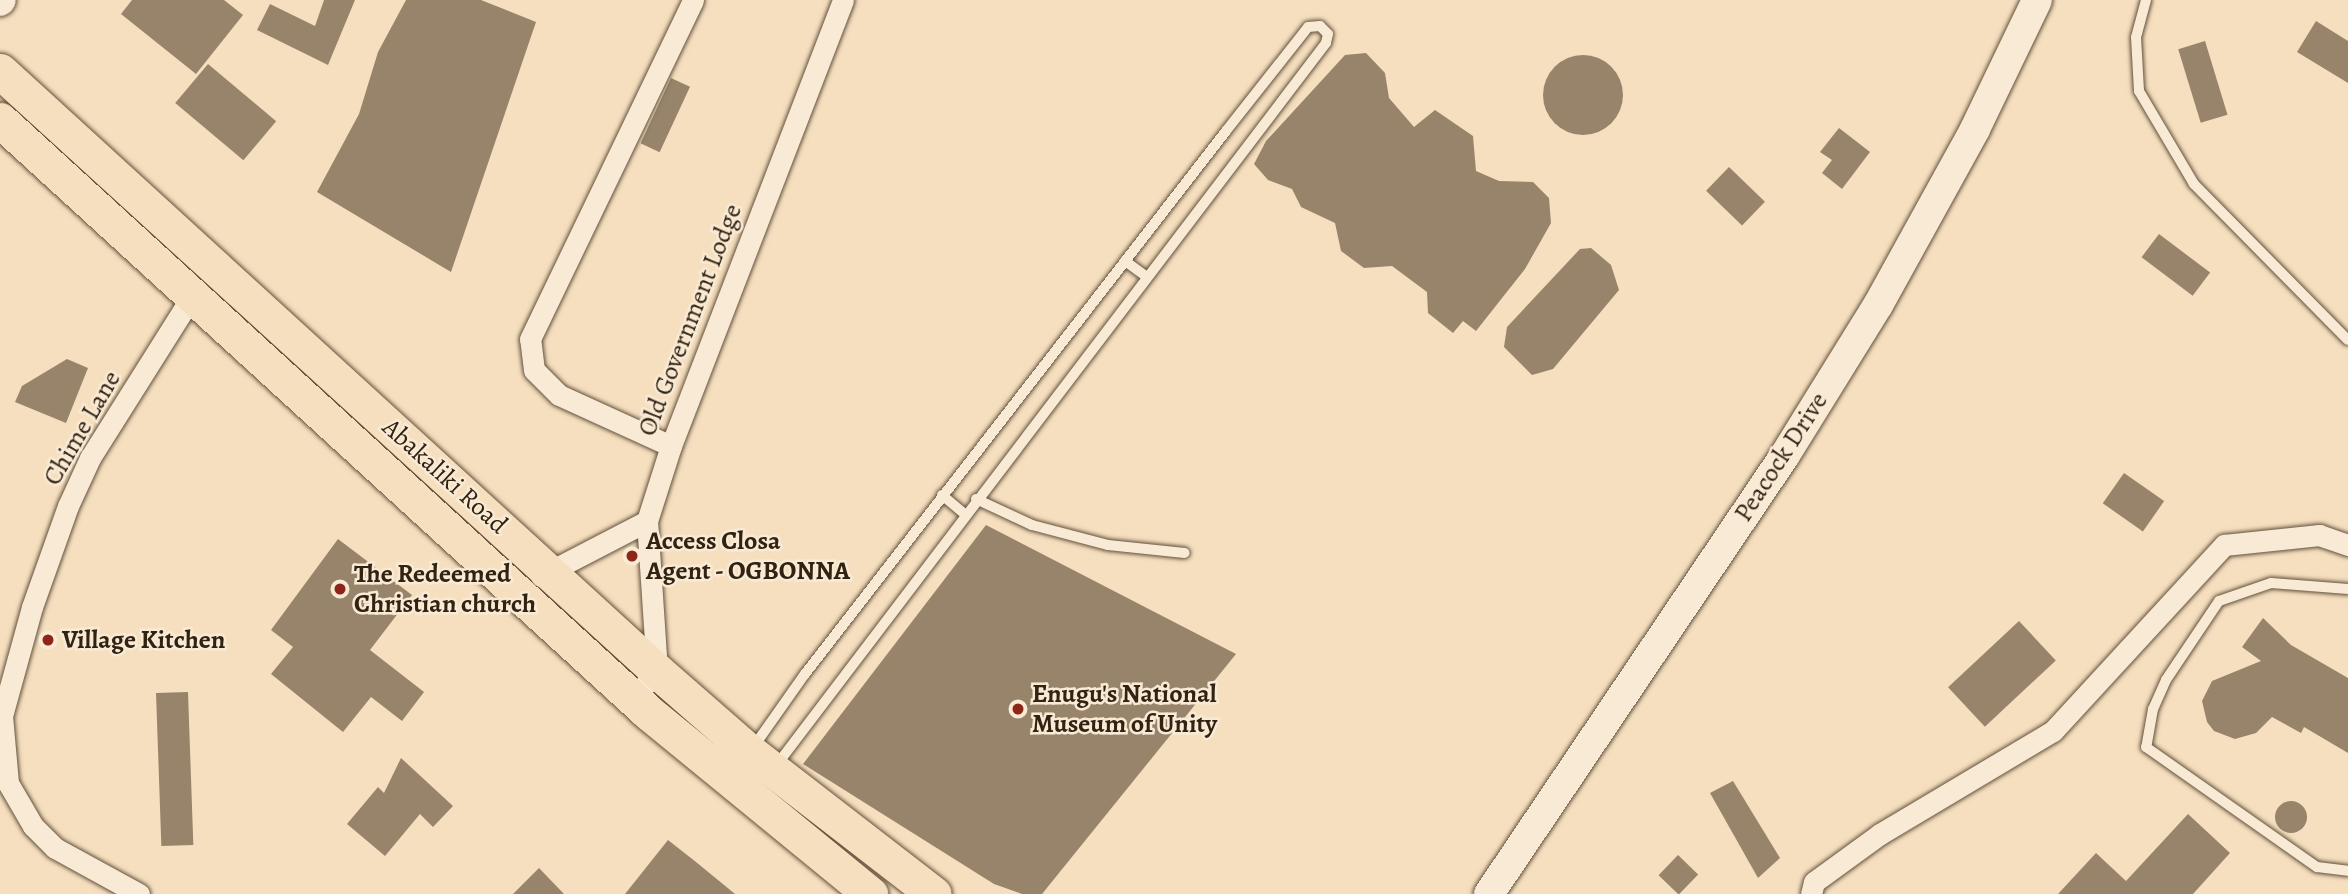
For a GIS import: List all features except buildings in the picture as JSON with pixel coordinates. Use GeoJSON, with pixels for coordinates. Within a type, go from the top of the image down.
{"type":"FeatureCollection","features":[{"type":"Feature","properties":{"kind":"main road","name":"Abakaliki Road"},"geometry":{"type":"LineString","coordinates":[[0,71],[657,671],[762,760],[933,894]]}},
{"type":"Feature","properties":{"kind":"main road","name":"Abakaliki Road"},"geometry":{"type":"LineString","coordinates":[[0,120],[633,698],[870,894]]}},
{"type":"Feature","properties":{"kind":"street"},"geometry":{"type":"LineString","coordinates":[[671,446],[559,395],[534,370],[530,339],[693,0]]}},
{"type":"Feature","properties":{"kind":"street","name":"Old Government Lodge"},"geometry":{"type":"LineString","coordinates":[[657,671],[650,625],[647,521],[671,446],[843,0]]}},
{"type":"Feature","properties":{"kind":"street","name":"Peacock Drive"},"geometry":{"type":"LineString","coordinates":[[1489,894],[1785,455],[1878,305],[1975,129],[2038,0]]}},
{"type":"Feature","properties":{"kind":"street","name":"Chime Lane"},"geometry":{"type":"LineString","coordinates":[[139,894],[55,848],[33,826],[8,783],[1,716],[32,607],[68,506],[90,458],[192,296]]}},
{"type":"Feature","properties":{"kind":"street"},"geometry":{"type":"LineString","coordinates":[[519,596],[547,570],[647,521]]}},
{"type":"Feature","properties":{"kind":"street"},"geometry":{"type":"LineString","coordinates":[[1811,894],[1814,882],[1880,834],[2053,732],[2224,545],[2319,535],[2348,545]]}},
{"type":"Feature","properties":{"kind":"street"},"geometry":{"type":"LineString","coordinates":[[633,698],[657,671]]}},
{"type":"Feature","properties":{"kind":"lane"},"geometry":{"type":"LineString","coordinates":[[2146,0],[2136,37],[2139,92],[2194,184],[2348,340]]}},
{"type":"Feature","properties":{"kind":"lane"},"geometry":{"type":"LineString","coordinates":[[1320,26],[1328,41],[965,514],[762,760],[942,495],[1308,27],[1320,26]]}},
{"type":"Feature","properties":{"kind":"lane"},"geometry":{"type":"LineString","coordinates":[[1125,261],[1146,276]]}},
{"type":"Feature","properties":{"kind":"lane"},"geometry":{"type":"LineString","coordinates":[[942,495],[965,514]]}},
{"type":"Feature","properties":{"kind":"lane"},"geometry":{"type":"LineString","coordinates":[[976,499],[1032,525],[1108,545],[1185,552]]}},
{"type":"Feature","properties":{"kind":"lane"},"geometry":{"type":"LineString","coordinates":[[2348,589],[2271,583],[2219,601],[2166,680],[2153,709],[2146,747],[2317,867],[2348,871]]}},
{"type":"Feature","properties":{"kind":"place","name":"Access Closa Agent - OGBONNA"},"geometry":{"type":"Point","coordinates":[632,556]}},
{"type":"Feature","properties":{"kind":"place","name":"The Redeemed Christian church"},"geometry":{"type":"Point","coordinates":[340,589]}},
{"type":"Feature","properties":{"kind":"place","name":"Village Kitchen"},"geometry":{"type":"Point","coordinates":[48,640]}},
{"type":"Feature","properties":{"kind":"place","name":"Enugu's National Museum of Unity"},"geometry":{"type":"Point","coordinates":[1018,709]}}]}
